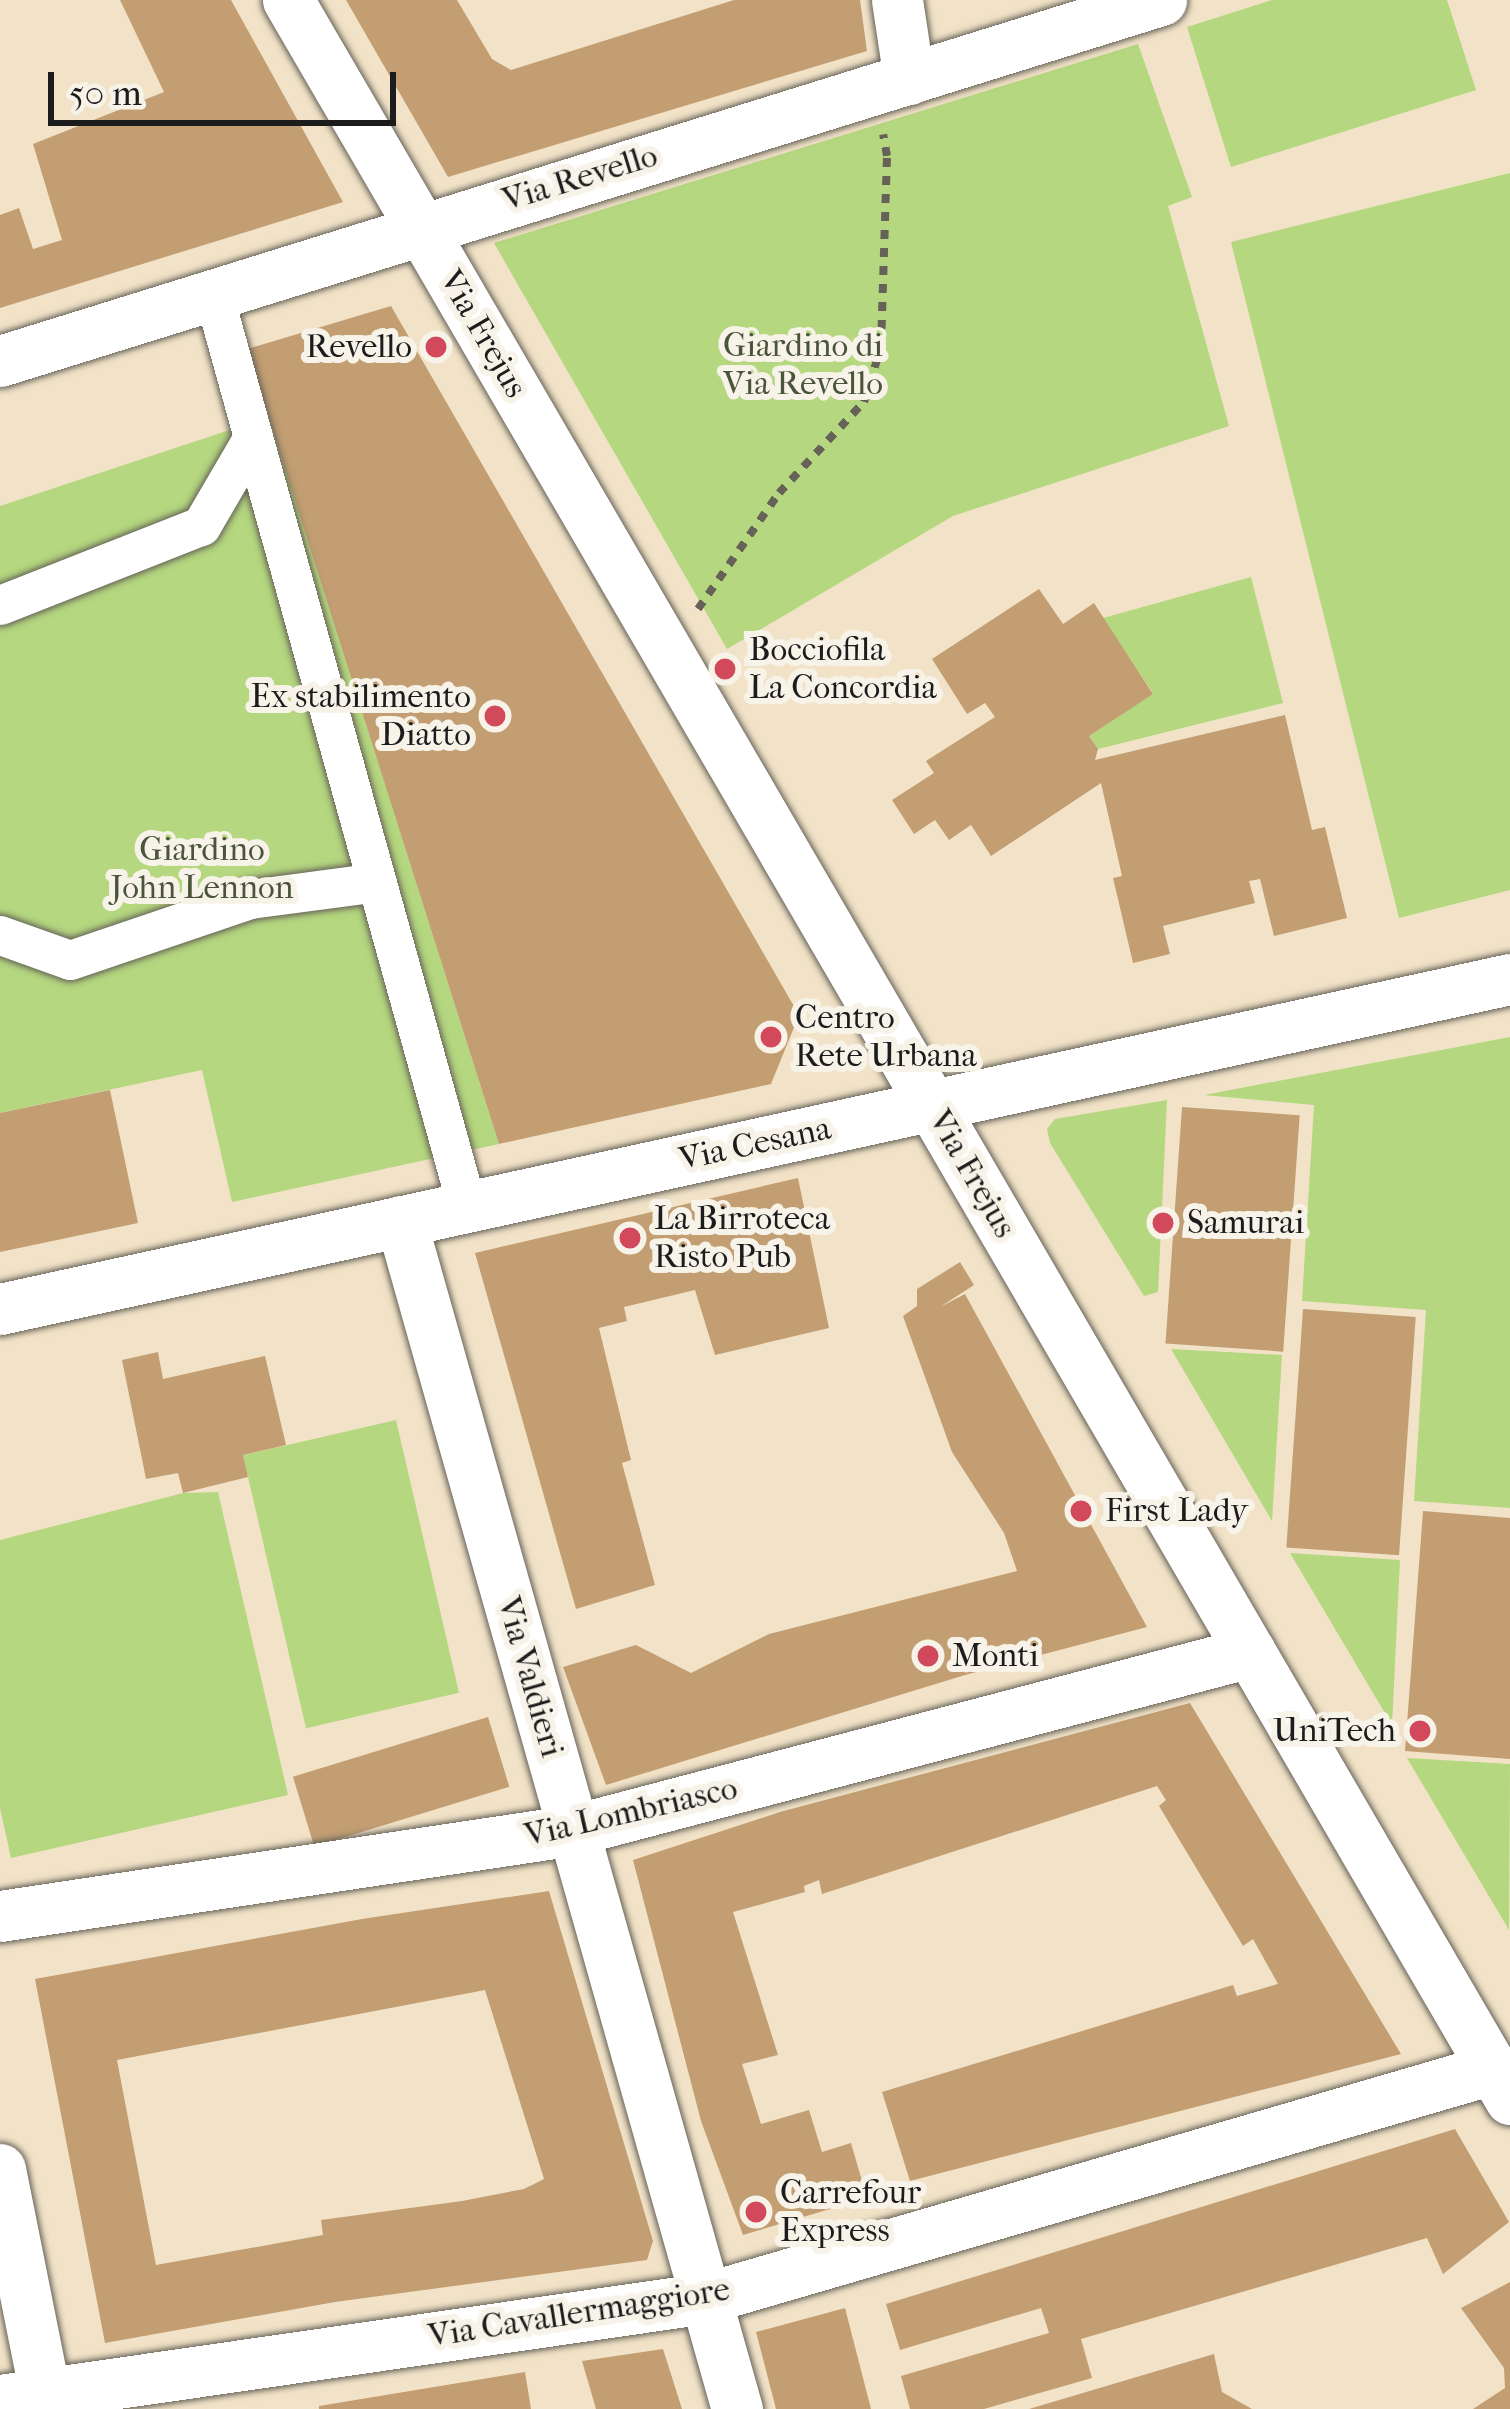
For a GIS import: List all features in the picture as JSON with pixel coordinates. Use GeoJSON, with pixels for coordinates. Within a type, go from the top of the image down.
{"type":"FeatureCollection","features":[{"type":"Feature","properties":{"kind":"street","name":"Via Frejus"},"geometry":{"type":"LineString","coordinates":[[288,0],[1501,2084]]}},
{"type":"Feature","properties":{"kind":"street"},"geometry":{"type":"LineString","coordinates":[[890,85],[898,0]]}},
{"type":"Feature","properties":{"kind":"street","name":"Via Revello"},"geometry":{"type":"LineString","coordinates":[[0,361],[420,226],[1161,0]]}},
{"type":"Feature","properties":{"kind":"street"},"geometry":{"type":"LineString","coordinates":[[213,293],[467,1207]]}},
{"type":"Feature","properties":{"kind":"street"},"geometry":{"type":"LineString","coordinates":[[0,604],[201,526],[253,437]]}},
{"type":"Feature","properties":{"kind":"street"},"geometry":{"type":"LineString","coordinates":[[0,935],[70,961],[250,899],[377,882]]}},
{"type":"Feature","properties":{"kind":"street","name":"Via Cesana"},"geometry":{"type":"LineString","coordinates":[[0,1309],[1510,979]]}},
{"type":"Feature","properties":{"kind":"street","name":"Via Valdieri"},"geometry":{"type":"LineString","coordinates":[[401,1221],[737,2409]]}},
{"type":"Feature","properties":{"kind":"street","name":"Via Lombriasco"},"geometry":{"type":"LineString","coordinates":[[0,1916],[574,1830],[1250,1652]]}},
{"type":"Feature","properties":{"kind":"street","name":"Via Cavallermaggiore"},"geometry":{"type":"LineString","coordinates":[[31,2400],[706,2298],[1501,2084]]}},
{"type":"Feature","properties":{"kind":"street"},"geometry":{"type":"LineString","coordinates":[[0,2169],[31,2400]]}},
{"type":"Feature","properties":{"kind":"path"},"geometry":{"type":"LineString","coordinates":[[662,643],[702,605],[779,493],[864,402],[881,347],[890,85]]}},
{"type":"Feature","properties":{"kind":"green space"},"geometry":{"type":"Polygon","coordinates":[[[1272,0],[1447,0],[1476,90],[1231,167],[1187,27],[1272,0]]]}},
{"type":"Feature","properties":{"kind":"green space","name":"Giardino di Via Revello"},"geometry":{"type":"Polygon","coordinates":[[[1138,44],[1192,197],[1168,206],[1229,426],[953,516],[727,649],[494,243],[1138,44]]]}},
{"type":"Feature","properties":{"kind":"green space"},"geometry":{"type":"Polygon","coordinates":[[[1510,173],[1510,890],[1399,918],[1231,242],[1510,173]]]}},
{"type":"Feature","properties":{"kind":"green space","name":"Giardino John Lennon"},"geometry":{"type":"Polygon","coordinates":[[[269,417],[499,1144],[232,1202],[202,1070],[0,1113],[0,506],[269,417]]]}},
{"type":"Feature","properties":{"kind":"green space"},"geometry":{"type":"Polygon","coordinates":[[[1251,577],[1283,703],[1098,749],[1089,736],[1153,693],[1103,618],[1251,577]]]}},
{"type":"Feature","properties":{"kind":"green space"},"geometry":{"type":"Polygon","coordinates":[[[1510,1037],[1510,1508],[1414,1501],[1426,1310],[1302,1301],[1314,1105],[1204,1095],[1510,1037]]]}},
{"type":"Feature","properties":{"kind":"green space"},"geometry":{"type":"Polygon","coordinates":[[[1167,1100],[1158,1292],[1144,1296],[1050,1143],[1047,1129],[1055,1119],[1167,1100]]]}},
{"type":"Feature","properties":{"kind":"green space"},"geometry":{"type":"Polygon","coordinates":[[[1171,1349],[1282,1355],[1272,1521],[1171,1349]]]}},
{"type":"Feature","properties":{"kind":"green space"},"geometry":{"type":"Polygon","coordinates":[[[396,1420],[459,1693],[306,1728],[243,1455],[396,1420]]]}},
{"type":"Feature","properties":{"kind":"green space"},"geometry":{"type":"Polygon","coordinates":[[[218,1492],[288,1795],[11,1858],[0,1808],[0,1540],[183,1493],[218,1492]]]}},
{"type":"Feature","properties":{"kind":"green space"},"geometry":{"type":"Polygon","coordinates":[[[1290,1553],[1400,1560],[1392,1725],[1290,1553]]]}},
{"type":"Feature","properties":{"kind":"green space"},"geometry":{"type":"Polygon","coordinates":[[[1407,1758],[1510,1764],[1509,1930],[1407,1758]]]}},
{"type":"Feature","properties":{"kind":"building"},"geometry":{"type":"Polygon","coordinates":[[[120,0],[231,0],[343,202],[0,308],[0,215],[19,208],[33,249],[62,240],[33,144],[164,92],[120,0]]]}},
{"type":"Feature","properties":{"kind":"building"},"geometry":{"type":"Polygon","coordinates":[[[346,0],[457,0],[492,59],[511,70],[734,0],[860,0],[867,51],[448,177],[346,0]]]}},
{"type":"Feature","properties":{"kind":"building","name":"Ex stabilimento Diatto"},"geometry":{"type":"Polygon","coordinates":[[[391,306],[799,1015],[771,1084],[499,1144],[247,349],[391,306]]]}},
{"type":"Feature","properties":{"kind":"building"},"geometry":{"type":"Polygon","coordinates":[[[1039,589],[1063,624],[1094,603],[1153,694],[1089,736],[1098,749],[1095,760],[1285,715],[1312,830],[1325,827],[1347,918],[1274,936],[1260,879],[1249,881],[1255,903],[1163,926],[1170,954],[1133,963],[1113,878],[1122,876],[1101,783],[991,856],[971,825],[949,840],[935,820],[914,834],[892,800],[934,773],[926,761],[995,717],[985,703],[967,714],[932,659],[1039,589]]]}},
{"type":"Feature","properties":{"kind":"building"},"geometry":{"type":"Polygon","coordinates":[[[110,1090],[138,1223],[0,1252],[0,1113],[110,1090]]]}},
{"type":"Feature","properties":{"kind":"building"},"geometry":{"type":"Polygon","coordinates":[[[1182,1107],[1300,1115],[1283,1352],[1165,1343],[1182,1107]]]}},
{"type":"Feature","properties":{"kind":"building"},"geometry":{"type":"Polygon","coordinates":[[[798,1178],[829,1328],[715,1355],[695,1290],[624,1307],[627,1321],[599,1328],[631,1460],[622,1463],[655,1585],[576,1609],[475,1253],[798,1178]]]}},
{"type":"Feature","properties":{"kind":"building"},"geometry":{"type":"Polygon","coordinates":[[[960,1262],[974,1285],[940,1307],[965,1294],[1147,1627],[965,1675],[606,1785],[563,1667],[636,1645],[691,1673],[769,1634],[1017,1571],[1004,1533],[952,1452],[903,1316],[917,1306],[917,1289],[960,1262]]]}},
{"type":"Feature","properties":{"kind":"building"},"geometry":{"type":"Polygon","coordinates":[[[1303,1309],[1416,1317],[1399,1555],[1286,1547],[1303,1309]]]}},
{"type":"Feature","properties":{"kind":"building"},"geometry":{"type":"Polygon","coordinates":[[[158,1352],[163,1379],[265,1356],[286,1445],[243,1455],[248,1477],[183,1493],[178,1473],[146,1479],[122,1360],[158,1352]]]}},
{"type":"Feature","properties":{"kind":"building"},"geometry":{"type":"Polygon","coordinates":[[[1423,1511],[1510,1518],[1510,1759],[1405,1751],[1423,1511]]]}},
{"type":"Feature","properties":{"kind":"building"},"geometry":{"type":"Polygon","coordinates":[[[1190,1703],[1401,2054],[910,2181],[882,2092],[1233,1985],[1237,1996],[1278,1984],[1253,1939],[1243,1946],[1159,1806],[1166,1800],[1157,1786],[822,1894],[819,1880],[804,1886],[805,1892],[733,1912],[778,2055],[742,2064],[761,2124],[809,2110],[822,2152],[851,2143],[867,2198],[743,2235],[701,2121],[633,1860],[780,1812],[1190,1703]]]}},
{"type":"Feature","properties":{"kind":"building"},"geometry":{"type":"Polygon","coordinates":[[[488,1717],[509,1787],[314,1846],[293,1777],[488,1717]]]}},
{"type":"Feature","properties":{"kind":"building"},"geometry":{"type":"Polygon","coordinates":[[[549,1891],[653,2241],[647,2260],[335,2302],[105,2343],[35,1979],[362,1919],[549,1891]],[[485,1990],[117,2060],[156,2265],[323,2235],[321,2220],[462,2201],[524,2189],[544,2179],[485,1990]]]}},
{"type":"Feature","properties":{"kind":"building"},"geometry":{"type":"Polygon","coordinates":[[[1455,2129],[1509,2222],[1443,2274],[1427,2238],[1081,2339],[1092,2378],[984,2409],[910,2409],[901,2376],[1049,2333],[1041,2308],[900,2350],[886,2304],[1455,2129]]]}},
{"type":"Feature","properties":{"kind":"building"},"geometry":{"type":"Polygon","coordinates":[[[1510,2282],[1510,2409],[1473,2409],[1505,2388],[1504,2368],[1461,2308],[1510,2282]]]}},
{"type":"Feature","properties":{"kind":"building"},"geometry":{"type":"Polygon","coordinates":[[[845,2308],[871,2409],[776,2409],[756,2332],[845,2308]]]}},
{"type":"Feature","properties":{"kind":"building"},"geometry":{"type":"Polygon","coordinates":[[[663,2349],[682,2409],[596,2409],[582,2361],[663,2349]]]}},
{"type":"Feature","properties":{"kind":"building"},"geometry":{"type":"Polygon","coordinates":[[[1214,2354],[1222,2392],[1252,2409],[1029,2409],[1214,2354]]]}},
{"type":"Feature","properties":{"kind":"building"},"geometry":{"type":"Polygon","coordinates":[[[525,2372],[531,2409],[319,2409],[319,2406],[525,2372]]]}},
{"type":"Feature","properties":{"kind":"place","name":"Revello"},"geometry":{"type":"Point","coordinates":[436,347]}},
{"type":"Feature","properties":{"kind":"place","name":"Bocciofila La Concordia"},"geometry":{"type":"Point","coordinates":[725,669]}},
{"type":"Feature","properties":{"kind":"place","name":"Ex stabilimento Diatto"},"geometry":{"type":"Point","coordinates":[495,716]}},
{"type":"Feature","properties":{"kind":"place","name":"Centro Rete Urbana"},"geometry":{"type":"Point","coordinates":[771,1037]}},
{"type":"Feature","properties":{"kind":"place","name":"Samurai"},"geometry":{"type":"Point","coordinates":[1163,1223]}},
{"type":"Feature","properties":{"kind":"place","name":"La Birroteca Risto Pub"},"geometry":{"type":"Point","coordinates":[630,1238]}},
{"type":"Feature","properties":{"kind":"place","name":"First Lady"},"geometry":{"type":"Point","coordinates":[1081,1511]}},
{"type":"Feature","properties":{"kind":"place","name":"Monti"},"geometry":{"type":"Point","coordinates":[928,1656]}},
{"type":"Feature","properties":{"kind":"place","name":"UniTech"},"geometry":{"type":"Point","coordinates":[1420,1731]}},
{"type":"Feature","properties":{"kind":"place","name":"Carrefour Express"},"geometry":{"type":"Point","coordinates":[756,2212]}}]}
